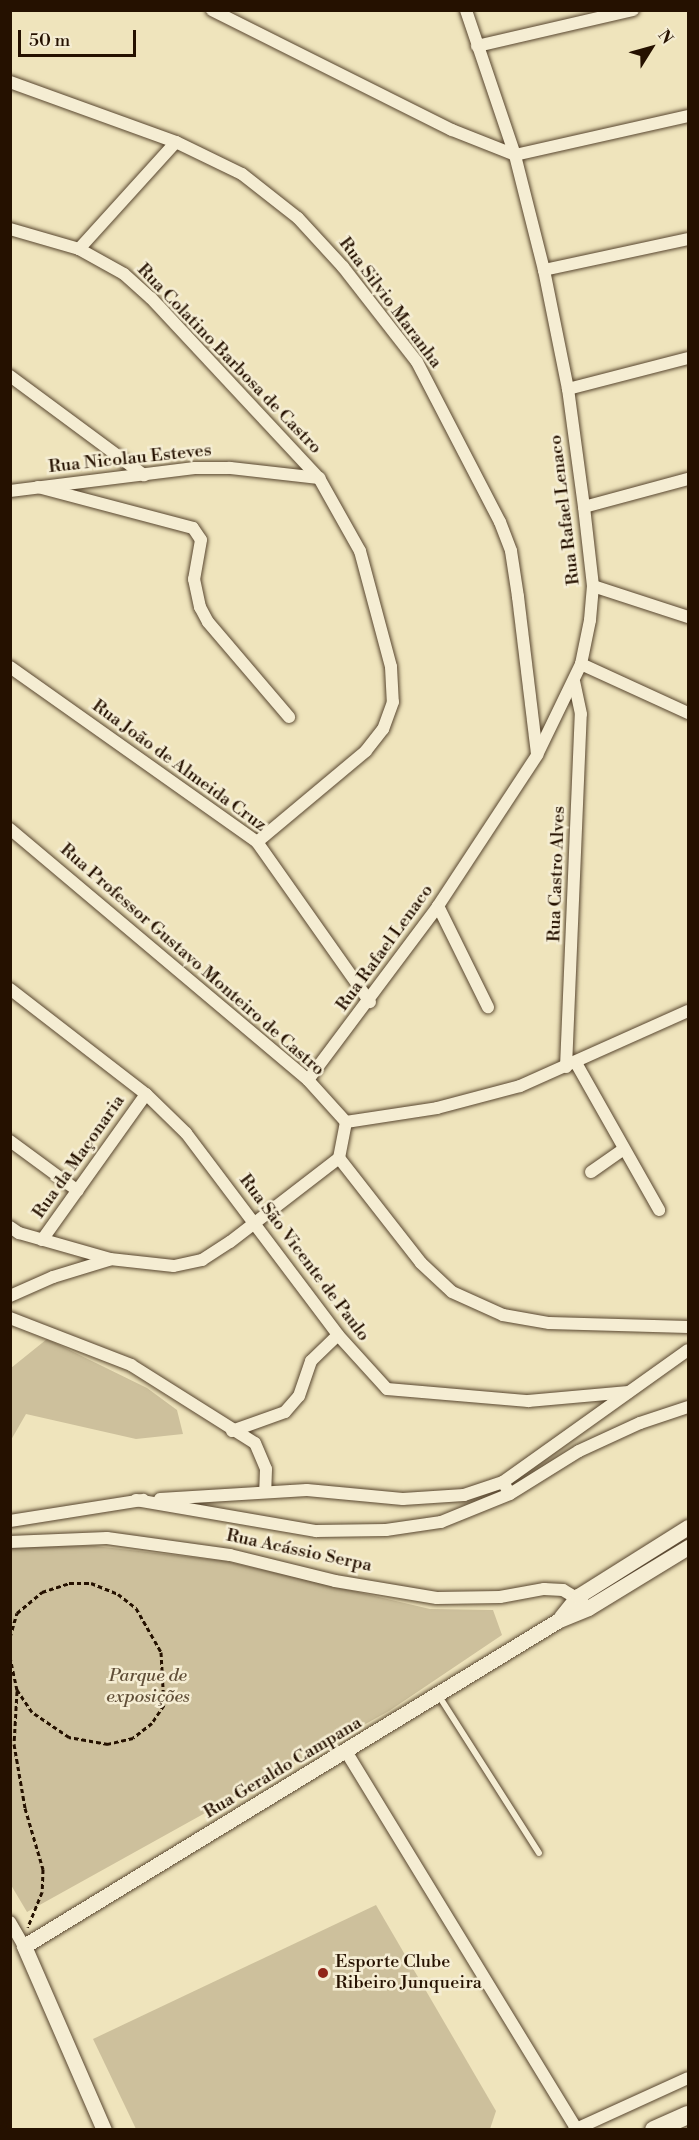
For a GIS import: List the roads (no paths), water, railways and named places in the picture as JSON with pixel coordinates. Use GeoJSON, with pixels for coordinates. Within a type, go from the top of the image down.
{"type":"FeatureCollection","features":[{"type":"Feature","properties":{"kind":"main road"},"geometry":{"type":"LineString","coordinates":[[654,2130],[688,2115]]}},
{"type":"Feature","properties":{"kind":"street"},"geometry":{"type":"LineString","coordinates":[[212,10],[452,130],[515,155],[688,116]]}},
{"type":"Feature","properties":{"kind":"street","name":"Rua Rafael Lenaco"},"geometry":{"type":"LineString","coordinates":[[308,1080],[370,1002],[438,906],[537,755],[581,664],[593,586],[568,389],[544,270],[515,155],[466,10]]}},
{"type":"Feature","properties":{"kind":"street"},"geometry":{"type":"LineString","coordinates":[[477,46],[633,10]]}},
{"type":"Feature","properties":{"kind":"street","name":"Rua Silvio Maranha"},"geometry":{"type":"LineString","coordinates":[[10,82],[176,142],[242,174],[298,218],[343,267],[417,362],[459,436],[510,551],[537,755]]}},
{"type":"Feature","properties":{"kind":"street"},"geometry":{"type":"LineString","coordinates":[[79,249],[176,142]]}},
{"type":"Feature","properties":{"kind":"street","name":"Rua Colatino Barbosa de Castro"},"geometry":{"type":"LineString","coordinates":[[10,229],[79,249],[123,274],[151,298],[319,478]]}},
{"type":"Feature","properties":{"kind":"street"},"geometry":{"type":"LineString","coordinates":[[544,270],[688,240]]}},
{"type":"Feature","properties":{"kind":"street"},"geometry":{"type":"LineString","coordinates":[[568,389],[688,358]]}},
{"type":"Feature","properties":{"kind":"street"},"geometry":{"type":"LineString","coordinates":[[10,376],[144,475]]}},
{"type":"Feature","properties":{"kind":"street","name":"Rua Nicolau Esteves"},"geometry":{"type":"LineString","coordinates":[[10,491],[144,475],[230,468],[319,478]]}},
{"type":"Feature","properties":{"kind":"street"},"geometry":{"type":"LineString","coordinates":[[257,842],[366,751],[383,729],[393,702],[392,667],[360,551],[319,478]]}},
{"type":"Feature","properties":{"kind":"street"},"geometry":{"type":"LineString","coordinates":[[584,507],[688,479]]}},
{"type":"Feature","properties":{"kind":"street"},"geometry":{"type":"LineString","coordinates":[[38,487],[193,528],[201,540],[194,579],[200,607],[208,622],[289,717]]}},
{"type":"Feature","properties":{"kind":"street"},"geometry":{"type":"LineString","coordinates":[[593,586],[688,617]]}},
{"type":"Feature","properties":{"kind":"street"},"geometry":{"type":"LineString","coordinates":[[581,664],[688,713]]}},
{"type":"Feature","properties":{"kind":"street","name":"Rua João de Almeida Cruz"},"geometry":{"type":"LineString","coordinates":[[10,667],[257,842],[370,1002]]}},
{"type":"Feature","properties":{"kind":"street","name":"Rua Castro Alves"},"geometry":{"type":"LineString","coordinates":[[571,1065],[581,714],[574,682]]}},
{"type":"Feature","properties":{"kind":"street","name":"Rua Professor Gustavo Monteiro de Castro"},"geometry":{"type":"LineString","coordinates":[[10,829],[308,1080],[346,1122]]}},
{"type":"Feature","properties":{"kind":"street"},"geometry":{"type":"LineString","coordinates":[[438,906],[488,1007]]}},
{"type":"Feature","properties":{"kind":"street","name":"Rua São Vicente de Paulo"},"geometry":{"type":"LineString","coordinates":[[10,989],[146,1094],[186,1133],[338,1335],[379,1383],[392,1391],[528,1401],[629,1392]]}},
{"type":"Feature","properties":{"kind":"street"},"geometry":{"type":"LineString","coordinates":[[10,1227],[42,1240],[110,1259],[174,1266],[202,1260],[299,1191],[339,1158],[346,1122],[437,1108],[520,1086],[688,1011]]}},
{"type":"Feature","properties":{"kind":"street"},"geometry":{"type":"LineString","coordinates":[[571,1065],[659,1210]]}},
{"type":"Feature","properties":{"kind":"street","name":"Rua da Maçonaria"},"geometry":{"type":"LineString","coordinates":[[42,1240],[146,1094]]}},
{"type":"Feature","properties":{"kind":"street"},"geometry":{"type":"LineString","coordinates":[[10,1141],[78,1191]]}},
{"type":"Feature","properties":{"kind":"street"},"geometry":{"type":"LineString","coordinates":[[591,1172],[623,1150]]}},
{"type":"Feature","properties":{"kind":"street"},"geometry":{"type":"LineString","coordinates":[[339,1158],[421,1263],[452,1292],[503,1315],[549,1323],[688,1327]]}},
{"type":"Feature","properties":{"kind":"street"},"geometry":{"type":"LineString","coordinates":[[10,1296],[53,1276],[110,1259]]}},
{"type":"Feature","properties":{"kind":"street"},"geometry":{"type":"LineString","coordinates":[[10,1318],[131,1365],[232,1431],[255,1443],[262,1453],[265,1492]]}},
{"type":"Feature","properties":{"kind":"street"},"geometry":{"type":"LineString","coordinates":[[232,1431],[285,1412],[299,1396],[311,1361],[338,1335]]}},
{"type":"Feature","properties":{"kind":"street"},"geometry":{"type":"LineString","coordinates":[[10,1521],[136,1500],[307,1490],[403,1499],[464,1495],[507,1488],[629,1392],[688,1350]]}},
{"type":"Feature","properties":{"kind":"street"},"geometry":{"type":"LineString","coordinates":[[136,1500],[316,1531],[386,1530],[441,1522],[579,1451],[640,1423],[688,1407]]}},
{"type":"Feature","properties":{"kind":"street"},"geometry":{"type":"LineString","coordinates":[[583,1602],[688,1527]]}},
{"type":"Feature","properties":{"kind":"street","name":"Rua Acássio Serpa"},"geometry":{"type":"LineString","coordinates":[[10,1542],[107,1538],[230,1555],[335,1581],[437,1598],[500,1597],[544,1589],[564,1590],[583,1602]]}},
{"type":"Feature","properties":{"kind":"street"},"geometry":{"type":"LineString","coordinates":[[583,1602],[688,1547]]}},
{"type":"Feature","properties":{"kind":"street","name":"Rua Geraldo Campana"},"geometry":{"type":"LineString","coordinates":[[24,1946],[439,1696],[559,1620],[583,1602]]}},
{"type":"Feature","properties":{"kind":"street"},"geometry":{"type":"LineString","coordinates":[[347,1752],[575,2129],[688,2078]]}},
{"type":"Feature","properties":{"kind":"street"},"geometry":{"type":"LineString","coordinates":[[10,1922],[24,1946],[104,2130]]}},
{"type":"Feature","properties":{"kind":"lane"},"geometry":{"type":"LineString","coordinates":[[439,1696],[539,1853]]}},
{"type":"Feature","properties":{"kind":"place","name":"Esporte Clube Ribeiro Junqueira"},"geometry":{"type":"Point","coordinates":[323,1973]}},
{"type":"Feature","properties":{"kind":"park label","name":"Parque de exposições"},"geometry":{"type":"Point","coordinates":[148,1687]}}]}
